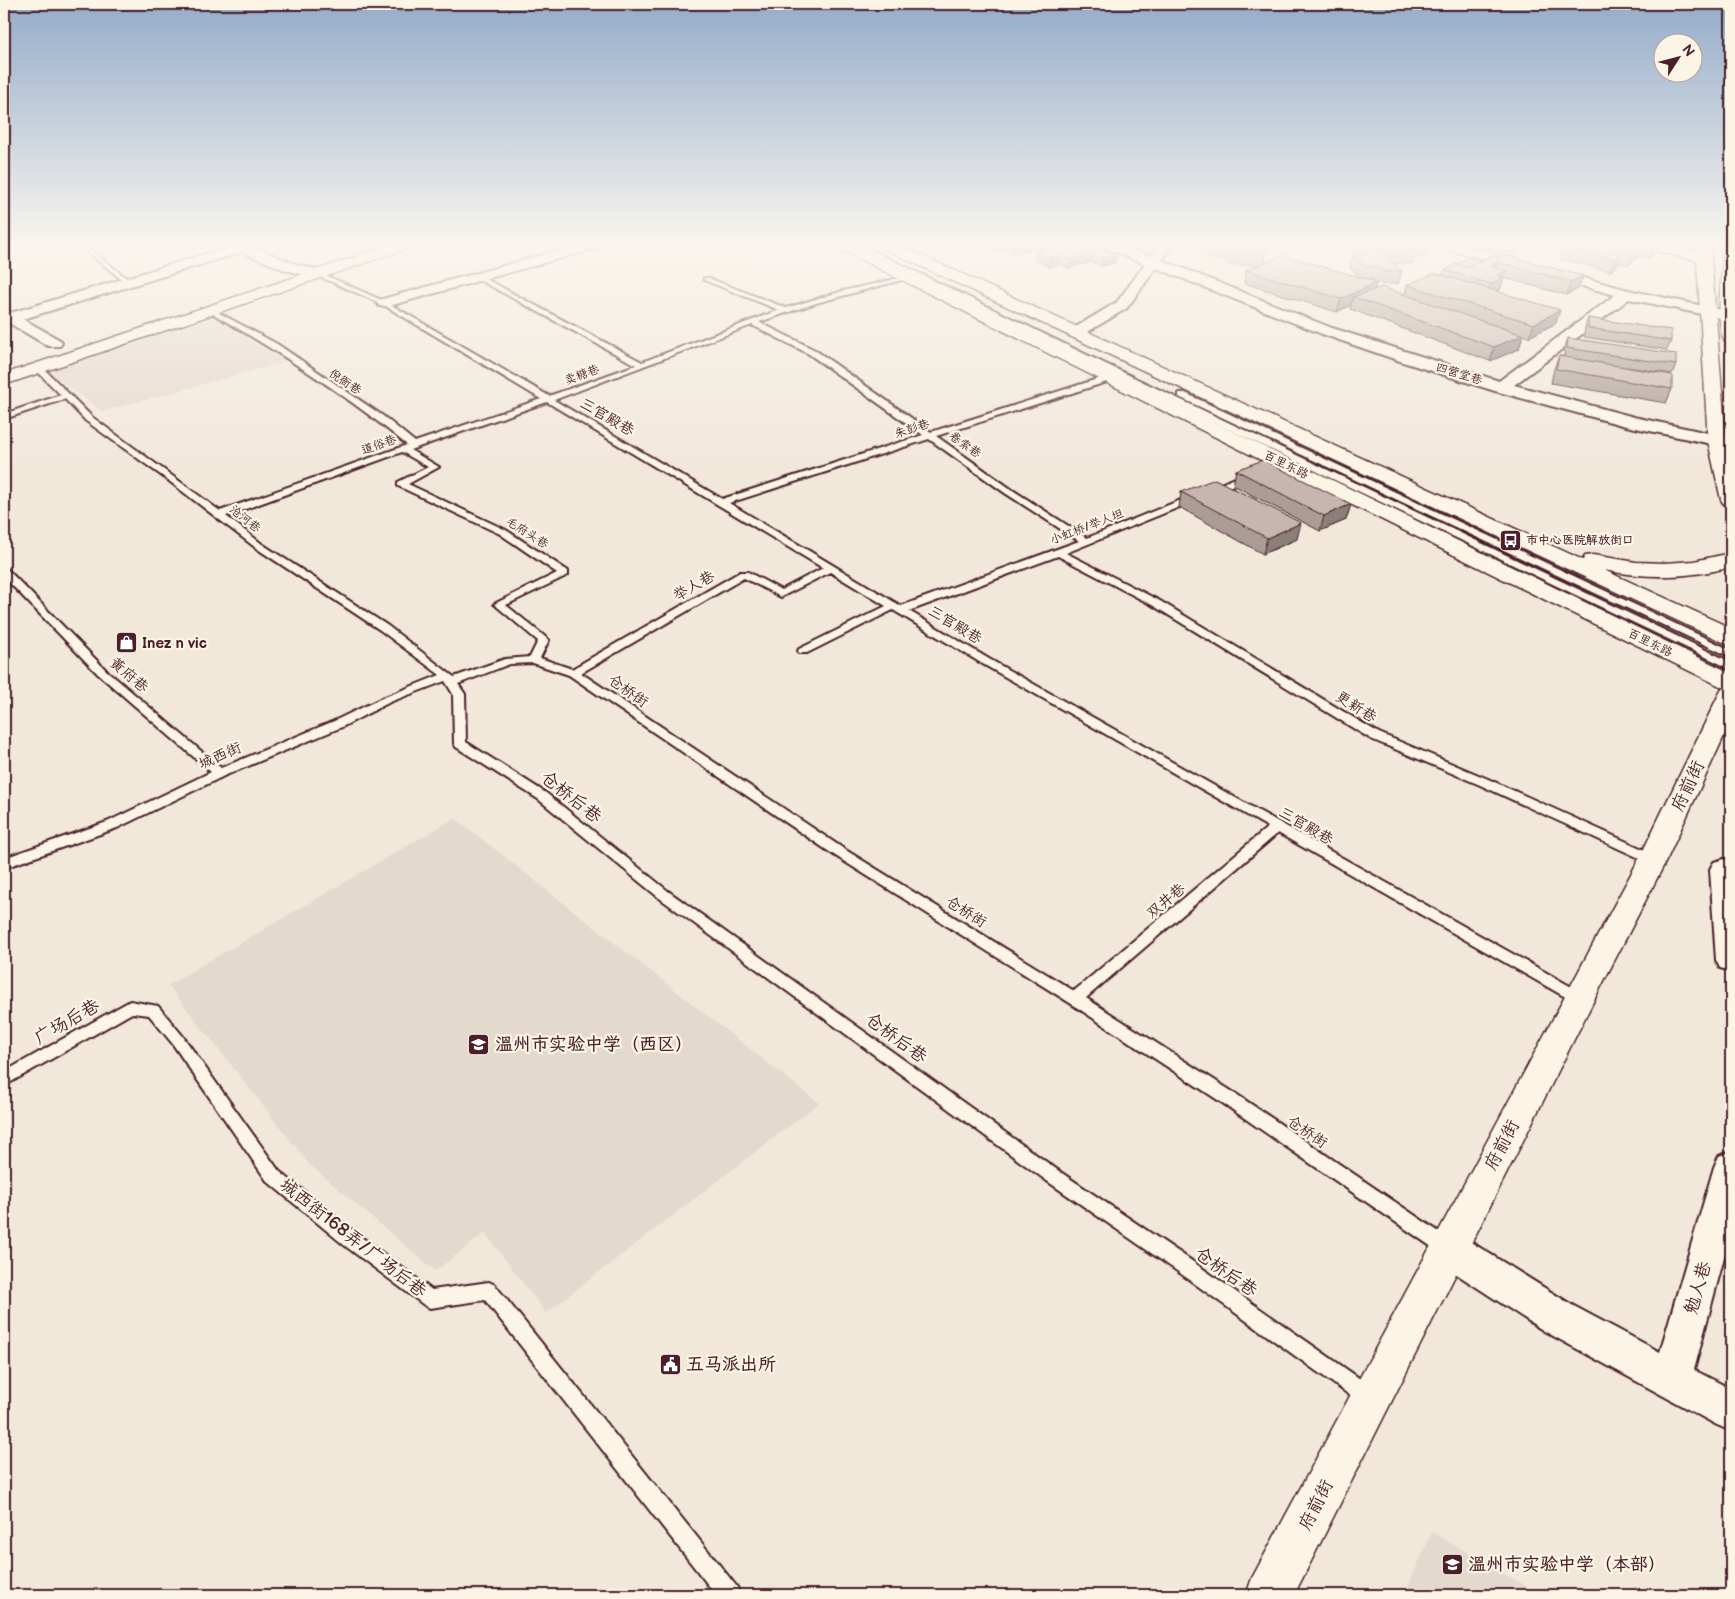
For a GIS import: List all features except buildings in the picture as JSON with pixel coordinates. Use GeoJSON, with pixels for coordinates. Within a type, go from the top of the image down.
{"type":"FeatureCollection","features":[{"type":"Feature","properties":{"kind":"main road"},"geometry":{"type":"LineString","coordinates":[[4,380],[181,320]]}},
{"type":"Feature","properties":{"kind":"main road","name":"百里东路"},"geometry":{"type":"LineString","coordinates":[[993,320],[1277,464],[1731,682]]}},
{"type":"Feature","properties":{"kind":"main road"},"geometry":{"type":"LineString","coordinates":[[1048,320],[1731,637]]}},
{"type":"Feature","properties":{"kind":"main road"},"geometry":{"type":"LineString","coordinates":[[1708,320],[1731,500]]}},
{"type":"Feature","properties":{"kind":"main road"},"geometry":{"type":"LineString","coordinates":[[1729,320],[1731,338]]}},
{"type":"Feature","properties":{"kind":"main road"},"geometry":{"type":"LineString","coordinates":[[34,350],[73,337]]}},
{"type":"Feature","properties":{"kind":"main road"},"geometry":{"type":"LineString","coordinates":[[1550,552],[1621,567],[1664,571],[1695,568],[1731,559]]}},
{"type":"Feature","properties":{"kind":"main road","name":"府前街"},"geometry":{"type":"LineString","coordinates":[[1269,1595],[1448,1248],[1653,859],[1731,694]]}},
{"type":"Feature","properties":{"kind":"street"},"geometry":{"type":"LineString","coordinates":[[12,320],[54,343]]}},
{"type":"Feature","properties":{"kind":"street"},"geometry":{"type":"LineString","coordinates":[[1076,333],[1098,320]]}},
{"type":"Feature","properties":{"kind":"street","name":"四营堂巷"},"geometry":{"type":"LineString","coordinates":[[1298,320],[1327,331],[1501,387],[1632,422],[1724,442]]}},
{"type":"Feature","properties":{"kind":"street"},"geometry":{"type":"LineString","coordinates":[[1501,387],[1592,320]]}},
{"type":"Feature","properties":{"kind":"street"},"geometry":{"type":"LineString","coordinates":[[1724,869],[1731,960]]}},
{"type":"Feature","properties":{"kind":"street","name":"勉人巷"},"geometry":{"type":"LineString","coordinates":[[1672,1379],[1731,1167]]}},
{"type":"Feature","properties":{"kind":"street"},"geometry":{"type":"LineString","coordinates":[[1448,1248],[1558,1318],[1731,1411]]}},
{"type":"Feature","properties":{"kind":"lane","name":"倪衙巷"},"geometry":{"type":"LineString","coordinates":[[227,320],[274,346],[380,418],[414,446]]}},
{"type":"Feature","properties":{"kind":"lane","name":"三官殿巷"},"geometry":{"type":"LineString","coordinates":[[412,320],[722,502],[1002,671],[1579,998]]}},
{"type":"Feature","properties":{"kind":"lane"},"geometry":{"type":"LineString","coordinates":[[557,320],[642,365]]}},
{"type":"Feature","properties":{"kind":"lane","name":"卖糖巷"},"geometry":{"type":"LineString","coordinates":[[548,399],[760,320]]}},
{"type":"Feature","properties":{"kind":"lane"},"geometry":{"type":"LineString","coordinates":[[1008,320],[1731,666]]}},
{"type":"Feature","properties":{"kind":"lane"},"geometry":{"type":"LineString","coordinates":[[1025,320],[1731,654]]}},
{"type":"Feature","properties":{"kind":"lane","name":"卷索巷"},"geometry":{"type":"LineString","coordinates":[[753,322],[812,352],[1008,491],[1086,542]]}},
{"type":"Feature","properties":{"kind":"lane","name":"沧河巷"},"geometry":{"type":"LineString","coordinates":[[38,368],[89,419],[259,546],[384,628],[450,679]]}},
{"type":"Feature","properties":{"kind":"lane","name":"朱彭巷"},"geometry":{"type":"LineString","coordinates":[[722,502],[1110,378]]}},
{"type":"Feature","properties":{"kind":"lane"},"geometry":{"type":"LineString","coordinates":[[4,417],[66,396]]}},
{"type":"Feature","properties":{"kind":"lane","name":"道俗巷"},"geometry":{"type":"LineString","coordinates":[[219,515],[307,482],[548,399]]}},
{"type":"Feature","properties":{"kind":"lane","name":"毛府头巷"},"geometry":{"type":"LineString","coordinates":[[404,450],[435,467],[401,484],[503,532],[564,573],[499,604],[544,640],[534,660]]}},
{"type":"Feature","properties":{"kind":"lane","name":"小虹桥/举人坦"},"geometry":{"type":"LineString","coordinates":[[803,651],[897,608],[1086,542],[1255,473]]}},
{"type":"Feature","properties":{"kind":"lane","name":"更新巷"},"geometry":{"type":"LineString","coordinates":[[1058,552],[1156,603],[1375,736],[1484,782],[1653,859]]}},
{"type":"Feature","properties":{"kind":"lane","name":"举人巷"},"geometry":{"type":"LineString","coordinates":[[573,673],[744,574],[781,594],[831,568]]}},
{"type":"Feature","properties":{"kind":"lane","name":"黄府巷"},"geometry":{"type":"LineString","coordinates":[[4,572],[102,672],[220,773]]}},
{"type":"Feature","properties":{"kind":"lane","name":"仓桥街"},"geometry":{"type":"LineString","coordinates":[[450,679],[509,661],[534,660],[573,673],[839,852],[1075,999],[1230,1099],[1448,1248]]}},
{"type":"Feature","properties":{"kind":"lane","name":"城西街"},"geometry":{"type":"LineString","coordinates":[[4,863],[112,825],[220,773],[338,724],[386,700],[450,679]]}},
{"type":"Feature","properties":{"kind":"lane","name":"仓桥后巷"},"geometry":{"type":"LineString","coordinates":[[450,679],[458,694],[460,744],[542,796],[663,894],[1053,1176],[1371,1398]]}},
{"type":"Feature","properties":{"kind":"lane","name":"双井巷"},"geometry":{"type":"LineString","coordinates":[[1075,999],[1277,827]]}},
{"type":"Feature","properties":{"kind":"lane","name":"广场后巷"},"geometry":{"type":"LineString","coordinates":[[4,1080],[130,1007],[153,1010]]}},
{"type":"Feature","properties":{"kind":"lane","name":"城西街168弄/广场后巷"},"geometry":{"type":"LineString","coordinates":[[153,1010],[177,1039],[274,1176],[350,1239],[430,1299],[489,1291],[729,1595]]}},
{"type":"Feature","properties":{"kind":"shaded area"},"geometry":{"type":"Polygon","coordinates":[[[206,320],[218,320],[286,362],[102,411],[48,371],[206,320]]]}},
{"type":"Feature","properties":{"kind":"shaded area","name":"温州市实验中学（西区）"},"geometry":{"type":"Polygon","coordinates":[[[455,818],[819,1103],[546,1313],[485,1233],[435,1271],[309,1164],[168,985],[455,818]]]}},
{"type":"Feature","properties":{"kind":"shaded area","name":"温州市实验中学（本部）"},"geometry":{"type":"Polygon","coordinates":[[[1432,1532],[1541,1595],[1404,1595],[1432,1532]]]}},
{"type":"Feature","properties":{"kind":"place","name":"市中心医院解放街口"},"geometry":{"type":"Point","coordinates":[1510,540]}},
{"type":"Feature","properties":{"kind":"place","name":"Inez n vic"},"geometry":{"type":"Point","coordinates":[126,643]}},
{"type":"Feature","properties":{"kind":"place","name":"温州市实验中学（西区）"},"geometry":{"type":"Point","coordinates":[479,1044]}},
{"type":"Feature","properties":{"kind":"place","name":"五马派出所"},"geometry":{"type":"Point","coordinates":[670,1364]}},
{"type":"Feature","properties":{"kind":"place","name":"温州市实验中学（本部）"},"geometry":{"type":"Point","coordinates":[1452,1564]}}]}
